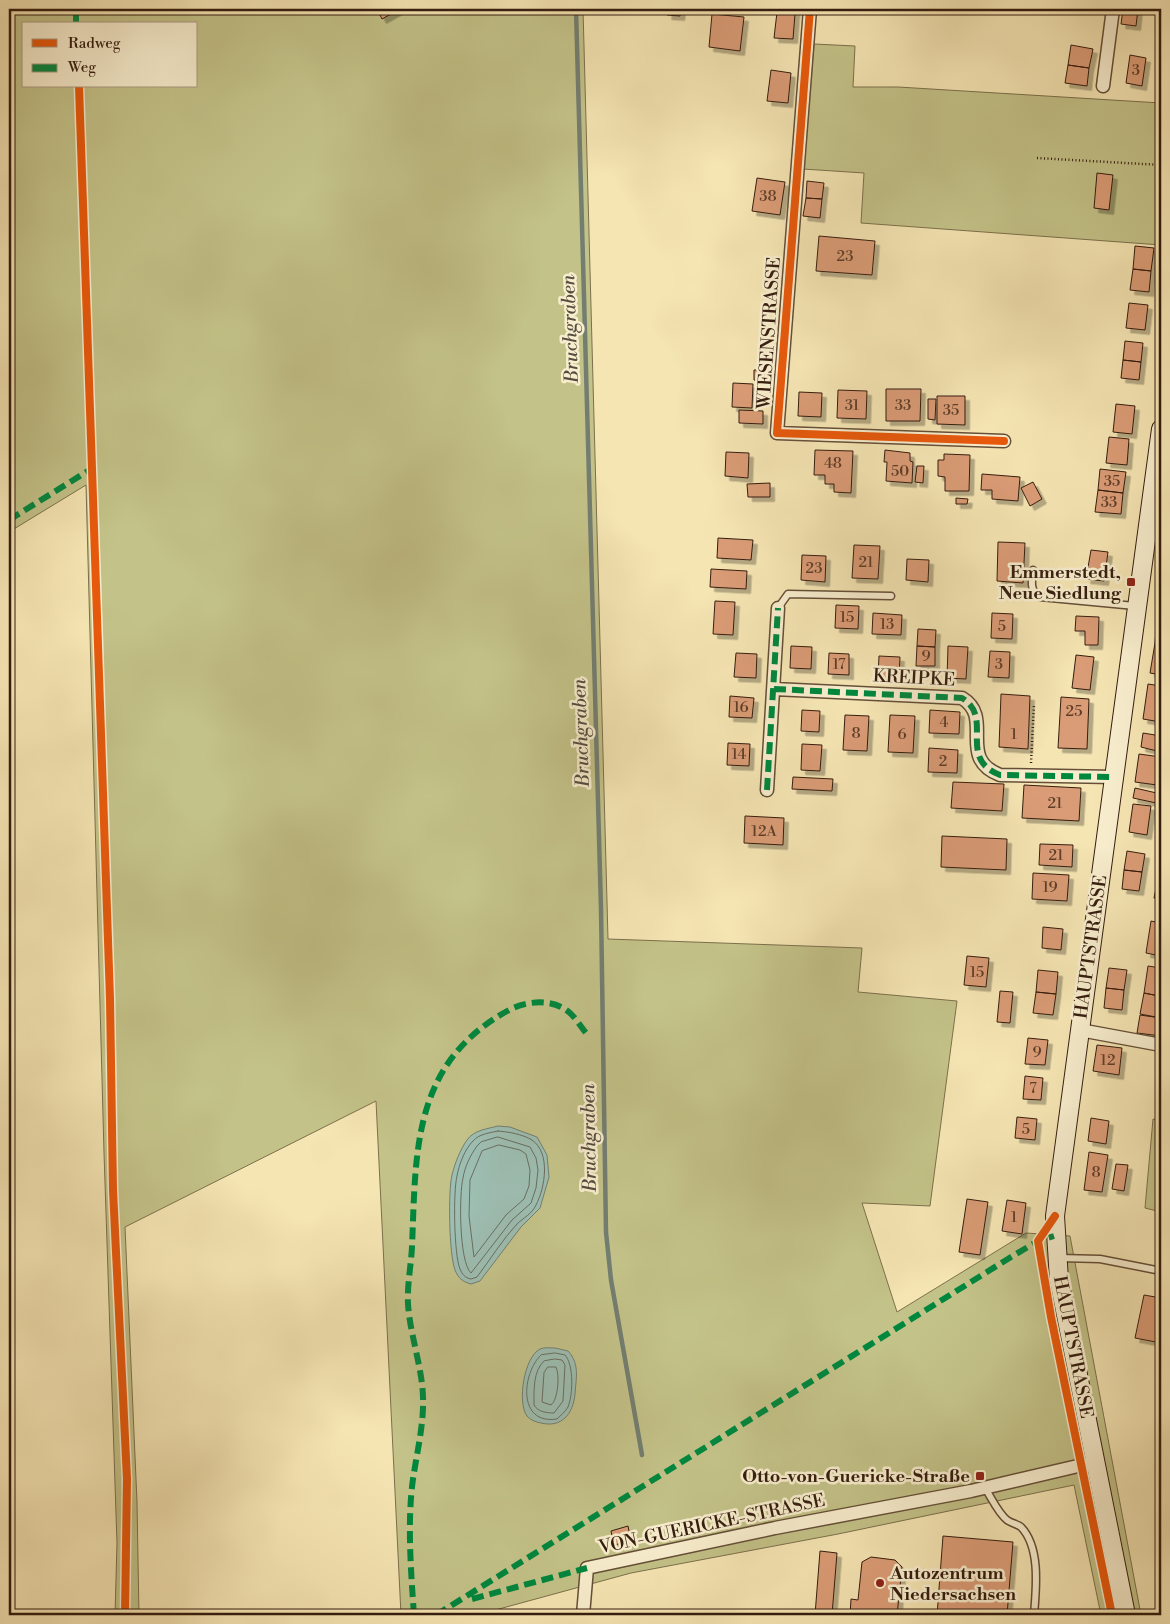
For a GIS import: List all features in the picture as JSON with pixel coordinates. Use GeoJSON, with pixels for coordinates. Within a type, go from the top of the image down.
{"type":"FeatureCollection","features":[{"type":"Feature","properties":{"kind":"main road","name":"HAUPTSTRASSE"},"geometry":{"type":"LineString","coordinates":[[1126,1615],[1056,1258],[1054,1216],[1136,606],[1155,523],[1161,429]]}},
{"type":"Feature","properties":{"kind":"street","name":"WIESENSTRASSE"},"geometry":{"type":"LineString","coordinates":[[810,9],[777,433],[1004,441]]}},
{"type":"Feature","properties":{"kind":"street"},"geometry":{"type":"LineString","coordinates":[[1103,86],[1114,9]]}},
{"type":"Feature","properties":{"kind":"street"},"geometry":{"type":"LineString","coordinates":[[767,790],[778,608]]}},
{"type":"Feature","properties":{"kind":"street","name":"KREIPKE"},"geometry":{"type":"LineString","coordinates":[[774,689],[962,698],[969,702],[975,711],[980,762],[986,770],[1000,775],[1114,777]]}},
{"type":"Feature","properties":{"kind":"street"},"geometry":{"type":"LineString","coordinates":[[1080,1030],[1161,1045]]}},
{"type":"Feature","properties":{"kind":"street","name":"VON-GUERICKE-STRASSE"},"geometry":{"type":"LineString","coordinates":[[584,1615],[587,1568],[774,1528],[985,1488],[1096,1462]]}},
{"type":"Feature","properties":{"kind":"lane"},"geometry":{"type":"LineString","coordinates":[[1033,570],[1032,588],[1040,597],[1136,606]]}},
{"type":"Feature","properties":{"kind":"lane"},"geometry":{"type":"LineString","coordinates":[[778,608],[788,594],[891,596]]}},
{"type":"Feature","properties":{"kind":"lane"},"geometry":{"type":"LineString","coordinates":[[1056,1258],[1100,1259],[1161,1271]]}},
{"type":"Feature","properties":{"kind":"lane"},"geometry":{"type":"LineString","coordinates":[[985,1488],[1006,1520],[1020,1526],[1027,1537],[1033,1556],[1036,1586],[1034,1615]]}},
{"type":"Feature","properties":{"kind":"path"},"geometry":{"type":"LineString","coordinates":[[1037,158],[1161,165]]}},
{"type":"Feature","properties":{"kind":"path"},"geometry":{"type":"LineString","coordinates":[[1030,776],[1034,704]]}},
{"type":"Feature","properties":{"kind":"shaded area"},"geometry":{"type":"Polygon","coordinates":[[[9,9],[583,9],[608,939],[862,948],[858,992],[957,1001],[930,1206],[862,1203],[897,1312],[1026,1233],[1070,1236],[1141,1615],[1101,1615],[1074,1485],[838,1534],[631,1573],[477,1615],[401,1615],[376,1101],[125,1227],[137,1502],[139,1615],[115,1615],[117,1543],[104,1153],[86,485],[9,532],[9,9]]]}},
{"type":"Feature","properties":{"kind":"shaded area"},"geometry":{"type":"Polygon","coordinates":[[[814,44],[855,46],[853,87],[898,87],[1161,103],[1161,245],[861,223],[864,173],[803,169],[814,44]]]}},
{"type":"Feature","properties":{"kind":"shaded area"},"geometry":{"type":"Polygon","coordinates":[[[1153,1119],[1161,1121],[1161,1212],[1145,1208],[1153,1119]]]}},
{"type":"Feature","properties":{"kind":"water"},"geometry":{"type":"Polygon","coordinates":[[[498,1126],[510,1127],[537,1137],[547,1155],[549,1177],[540,1208],[521,1227],[480,1281],[471,1284],[459,1277],[455,1270],[451,1251],[450,1194],[452,1175],[460,1152],[470,1137],[481,1130],[498,1126]]]}},
{"type":"Feature","properties":{"kind":"water"},"geometry":{"type":"Polygon","coordinates":[[[542,1348],[568,1351],[572,1356],[576,1366],[575,1394],[572,1408],[565,1418],[548,1424],[535,1421],[527,1416],[524,1410],[522,1391],[526,1370],[534,1354],[542,1348]]]}},
{"type":"Feature","properties":{"kind":"building"},"geometry":{"type":"Polygon","coordinates":[[[377,9],[400,9],[382,19],[377,9]]]}},
{"type":"Feature","properties":{"kind":"building"},"geometry":{"type":"Polygon","coordinates":[[[668,9],[681,9],[680,16],[667,15],[668,9]]]}},
{"type":"Feature","properties":{"kind":"building"},"geometry":{"type":"Polygon","coordinates":[[[777,9],[796,9],[795,14],[777,12],[777,9]]]}},
{"type":"Feature","properties":{"kind":"building"},"geometry":{"type":"Polygon","coordinates":[[[1123,9],[1138,9],[1136,26],[1121,24],[1123,9]]]}},
{"type":"Feature","properties":{"kind":"building"},"geometry":{"type":"Polygon","coordinates":[[[777,12],[795,14],[793,39],[774,38],[777,12]]]}},
{"type":"Feature","properties":{"kind":"building"},"geometry":{"type":"Polygon","coordinates":[[[712,14],[744,17],[740,51],[709,47],[712,14]]]}},
{"type":"Feature","properties":{"kind":"building"},"geometry":{"type":"Polygon","coordinates":[[[1071,45],[1093,49],[1089,68],[1068,65],[1071,45]]]}},
{"type":"Feature","properties":{"kind":"building"},"geometry":{"type":"Polygon","coordinates":[[[1130,55],[1146,58],[1142,86],[1126,83],[1130,55]]]}},
{"type":"Feature","properties":{"kind":"building"},"geometry":{"type":"Polygon","coordinates":[[[1068,65],[1089,68],[1087,86],[1065,83],[1068,65]]]}},
{"type":"Feature","properties":{"kind":"building"},"geometry":{"type":"Polygon","coordinates":[[[771,70],[791,73],[788,103],[767,101],[771,70]]]}},
{"type":"Feature","properties":{"kind":"building"},"geometry":{"type":"Polygon","coordinates":[[[1097,173],[1113,175],[1109,210],[1094,208],[1097,173]]]}},
{"type":"Feature","properties":{"kind":"building"},"geometry":{"type":"Polygon","coordinates":[[[757,178],[785,182],[780,215],[752,211],[757,178]]]}},
{"type":"Feature","properties":{"kind":"building"},"geometry":{"type":"Polygon","coordinates":[[[807,181],[824,183],[822,199],[806,198],[807,181]]]}},
{"type":"Feature","properties":{"kind":"building"},"geometry":{"type":"Polygon","coordinates":[[[806,198],[822,199],[820,218],[803,216],[806,198]]]}},
{"type":"Feature","properties":{"kind":"building"},"geometry":{"type":"Polygon","coordinates":[[[819,236],[875,241],[872,275],[816,271],[819,236]]]}},
{"type":"Feature","properties":{"kind":"building"},"geometry":{"type":"Polygon","coordinates":[[[1135,246],[1154,248],[1151,271],[1133,269],[1135,246]]]}},
{"type":"Feature","properties":{"kind":"building"},"geometry":{"type":"Polygon","coordinates":[[[1133,269],[1151,271],[1149,292],[1130,290],[1133,269]]]}},
{"type":"Feature","properties":{"kind":"building"},"geometry":{"type":"Polygon","coordinates":[[[1129,303],[1148,305],[1145,330],[1126,328],[1129,303]]]}},
{"type":"Feature","properties":{"kind":"building"},"geometry":{"type":"Polygon","coordinates":[[[1125,341],[1143,343],[1141,362],[1123,360],[1125,341]]]}},
{"type":"Feature","properties":{"kind":"building"},"geometry":{"type":"Polygon","coordinates":[[[1123,360],[1141,362],[1139,380],[1121,378],[1123,360]]]}},
{"type":"Feature","properties":{"kind":"building"},"geometry":{"type":"Polygon","coordinates":[[[754,370],[763,370],[763,381],[754,380],[754,370]]]}},
{"type":"Feature","properties":{"kind":"building"},"geometry":{"type":"Polygon","coordinates":[[[733,383],[753,384],[752,408],[732,407],[733,383]]]}},
{"type":"Feature","properties":{"kind":"building"},"geometry":{"type":"Polygon","coordinates":[[[886,389],[921,389],[920,421],[886,421],[886,389]]]}},
{"type":"Feature","properties":{"kind":"building"},"geometry":{"type":"Polygon","coordinates":[[[838,390],[867,391],[866,419],[837,418],[838,390]]]}},
{"type":"Feature","properties":{"kind":"building"},"geometry":{"type":"Polygon","coordinates":[[[799,392],[822,393],[821,417],[798,416],[799,392]]]}},
{"type":"Feature","properties":{"kind":"building"},"geometry":{"type":"Polygon","coordinates":[[[937,396],[965,396],[965,425],[937,424],[937,396]]]}},
{"type":"Feature","properties":{"kind":"building"},"geometry":{"type":"Polygon","coordinates":[[[928,399],[936,399],[935,420],[928,419],[928,399]]]}},
{"type":"Feature","properties":{"kind":"building"},"geometry":{"type":"Polygon","coordinates":[[[1116,404],[1135,406],[1132,434],[1113,432],[1116,404]]]}},
{"type":"Feature","properties":{"kind":"building"},"geometry":{"type":"Polygon","coordinates":[[[739,410],[763,411],[763,424],[739,423],[739,410]]]}},
{"type":"Feature","properties":{"kind":"building"},"geometry":{"type":"Polygon","coordinates":[[[1109,437],[1129,439],[1127,465],[1106,463],[1109,437]]]}},
{"type":"Feature","properties":{"kind":"building"},"geometry":{"type":"Polygon","coordinates":[[[815,450],[853,451],[851,493],[834,492],[834,484],[825,484],[825,475],[814,475],[815,450]]]}},
{"type":"Feature","properties":{"kind":"building"},"geometry":{"type":"Polygon","coordinates":[[[885,450],[910,453],[910,461],[913,462],[912,483],[886,481],[887,462],[884,462],[885,450]]]}},
{"type":"Feature","properties":{"kind":"building"},"geometry":{"type":"Polygon","coordinates":[[[726,452],[749,453],[748,478],[725,476],[726,452]]]}},
{"type":"Feature","properties":{"kind":"building"},"geometry":{"type":"Polygon","coordinates":[[[944,454],[970,455],[969,491],[945,491],[945,477],[938,476],[938,460],[944,460],[944,454]]]}},
{"type":"Feature","properties":{"kind":"building"},"geometry":{"type":"Polygon","coordinates":[[[917,466],[924,466],[923,483],[915,482],[917,466]]]}},
{"type":"Feature","properties":{"kind":"building"},"geometry":{"type":"Polygon","coordinates":[[[1100,469],[1126,472],[1123,493],[1098,490],[1100,469]]]}},
{"type":"Feature","properties":{"kind":"building"},"geometry":{"type":"Polygon","coordinates":[[[982,474],[1020,477],[1018,501],[992,499],[992,490],[981,490],[982,474]]]}},
{"type":"Feature","properties":{"kind":"building"},"geometry":{"type":"Polygon","coordinates":[[[1033,482],[1042,499],[1030,506],[1021,488],[1033,482]]]}},
{"type":"Feature","properties":{"kind":"building"},"geometry":{"type":"Polygon","coordinates":[[[770,483],[770,497],[748,497],[747,484],[770,483]]]}},
{"type":"Feature","properties":{"kind":"building"},"geometry":{"type":"Polygon","coordinates":[[[1098,490],[1123,493],[1121,514],[1095,512],[1098,490]]]}},
{"type":"Feature","properties":{"kind":"building"},"geometry":{"type":"Polygon","coordinates":[[[956,498],[968,499],[967,504],[956,504],[956,498]]]}},
{"type":"Feature","properties":{"kind":"building"},"geometry":{"type":"Polygon","coordinates":[[[718,538],[753,540],[751,560],[717,558],[718,538]]]}},
{"type":"Feature","properties":{"kind":"building"},"geometry":{"type":"Polygon","coordinates":[[[998,542],[1025,543],[1023,583],[997,581],[998,542]]]}},
{"type":"Feature","properties":{"kind":"building"},"geometry":{"type":"Polygon","coordinates":[[[854,545],[880,546],[878,579],[852,578],[854,545]]]}},
{"type":"Feature","properties":{"kind":"building"},"geometry":{"type":"Polygon","coordinates":[[[1091,550],[1108,552],[1104,581],[1086,579],[1091,550]]]}},
{"type":"Feature","properties":{"kind":"building"},"geometry":{"type":"Polygon","coordinates":[[[802,555],[826,556],[825,582],[801,580],[802,555]]]}},
{"type":"Feature","properties":{"kind":"building"},"geometry":{"type":"Polygon","coordinates":[[[907,559],[929,560],[928,582],[906,580],[907,559]]]}},
{"type":"Feature","properties":{"kind":"building"},"geometry":{"type":"Polygon","coordinates":[[[711,569],[747,571],[746,589],[710,587],[711,569]]]}},
{"type":"Feature","properties":{"kind":"building"},"geometry":{"type":"Polygon","coordinates":[[[715,601],[735,602],[733,635],[713,634],[715,601]]]}},
{"type":"Feature","properties":{"kind":"building"},"geometry":{"type":"Polygon","coordinates":[[[836,605],[859,606],[858,629],[835,628],[836,605]]]}},
{"type":"Feature","properties":{"kind":"building"},"geometry":{"type":"Polygon","coordinates":[[[873,613],[902,615],[901,635],[872,634],[873,613]]]}},
{"type":"Feature","properties":{"kind":"building"},"geometry":{"type":"Polygon","coordinates":[[[992,613],[1013,614],[1012,639],[991,638],[992,613]]]}},
{"type":"Feature","properties":{"kind":"building"},"geometry":{"type":"Polygon","coordinates":[[[1076,616],[1099,617],[1098,645],[1085,645],[1085,631],[1075,631],[1076,616]]]}},
{"type":"Feature","properties":{"kind":"building"},"geometry":{"type":"Polygon","coordinates":[[[918,629],[936,630],[935,647],[917,646],[918,629]]]}},
{"type":"Feature","properties":{"kind":"building"},"geometry":{"type":"Polygon","coordinates":[[[1156,630],[1161,630],[1161,644],[1155,643],[1156,630]]]}},
{"type":"Feature","properties":{"kind":"building"},"geometry":{"type":"Polygon","coordinates":[[[1155,643],[1161,644],[1161,675],[1150,673],[1155,643]]]}},
{"type":"Feature","properties":{"kind":"building"},"geometry":{"type":"Polygon","coordinates":[[[791,646],[812,647],[811,669],[790,668],[791,646]]]}},
{"type":"Feature","properties":{"kind":"building"},"geometry":{"type":"Polygon","coordinates":[[[917,646],[935,647],[935,666],[916,666],[917,646]]]}},
{"type":"Feature","properties":{"kind":"building"},"geometry":{"type":"Polygon","coordinates":[[[948,646],[968,647],[966,679],[947,678],[948,646]]]}},
{"type":"Feature","properties":{"kind":"building"},"geometry":{"type":"Polygon","coordinates":[[[990,651],[1010,652],[1009,678],[988,677],[990,651]]]}},
{"type":"Feature","properties":{"kind":"building"},"geometry":{"type":"Polygon","coordinates":[[[736,653],[757,654],[756,678],[734,677],[736,653]]]}},
{"type":"Feature","properties":{"kind":"building"},"geometry":{"type":"Polygon","coordinates":[[[829,653],[849,654],[849,675],[828,674],[829,653]]]}},
{"type":"Feature","properties":{"kind":"building"},"geometry":{"type":"Polygon","coordinates":[[[1076,655],[1094,657],[1090,690],[1072,688],[1076,655]]]}},
{"type":"Feature","properties":{"kind":"building"},"geometry":{"type":"Polygon","coordinates":[[[879,656],[900,657],[899,678],[878,677],[879,656]]]}},
{"type":"Feature","properties":{"kind":"building"},"geometry":{"type":"Polygon","coordinates":[[[1148,684],[1161,686],[1161,722],[1143,719],[1148,684]]]}},
{"type":"Feature","properties":{"kind":"building"},"geometry":{"type":"Polygon","coordinates":[[[1001,694],[1030,696],[1028,749],[999,747],[1001,694]]]}},
{"type":"Feature","properties":{"kind":"building"},"geometry":{"type":"Polygon","coordinates":[[[730,696],[754,698],[752,718],[729,717],[730,696]]]}},
{"type":"Feature","properties":{"kind":"building"},"geometry":{"type":"Polygon","coordinates":[[[1061,697],[1089,699],[1087,749],[1058,748],[1061,697]]]}},
{"type":"Feature","properties":{"kind":"building"},"geometry":{"type":"Polygon","coordinates":[[[802,710],[820,711],[819,732],[801,731],[802,710]]]}},
{"type":"Feature","properties":{"kind":"building"},"geometry":{"type":"Polygon","coordinates":[[[930,710],[960,712],[959,734],[929,733],[930,710]]]}},
{"type":"Feature","properties":{"kind":"building"},"geometry":{"type":"Polygon","coordinates":[[[845,715],[869,716],[867,751],[843,750],[845,715]]]}},
{"type":"Feature","properties":{"kind":"building"},"geometry":{"type":"Polygon","coordinates":[[[890,715],[915,716],[913,753],[888,752],[890,715]]]}},
{"type":"Feature","properties":{"kind":"building"},"geometry":{"type":"Polygon","coordinates":[[[1143,733],[1161,736],[1161,752],[1141,747],[1143,733]]]}},
{"type":"Feature","properties":{"kind":"building"},"geometry":{"type":"Polygon","coordinates":[[[728,743],[750,744],[749,766],[727,765],[728,743]]]}},
{"type":"Feature","properties":{"kind":"building"},"geometry":{"type":"Polygon","coordinates":[[[802,744],[822,745],[820,771],[801,770],[802,744]]]}},
{"type":"Feature","properties":{"kind":"building"},"geometry":{"type":"Polygon","coordinates":[[[929,748],[958,750],[957,773],[928,772],[929,748]]]}},
{"type":"Feature","properties":{"kind":"building"},"geometry":{"type":"Polygon","coordinates":[[[1139,754],[1161,757],[1157,785],[1135,782],[1139,754]]]}},
{"type":"Feature","properties":{"kind":"building"},"geometry":{"type":"Polygon","coordinates":[[[793,777],[833,779],[832,791],[792,789],[793,777]]]}},
{"type":"Feature","properties":{"kind":"building"},"geometry":{"type":"Polygon","coordinates":[[[953,782],[1004,784],[1002,811],[951,808],[953,782]]]}},
{"type":"Feature","properties":{"kind":"building"},"geometry":{"type":"Polygon","coordinates":[[[1024,785],[1081,788],[1079,821],[1022,818],[1024,785]]]}},
{"type":"Feature","properties":{"kind":"building"},"geometry":{"type":"Polygon","coordinates":[[[1135,788],[1161,794],[1161,804],[1133,798],[1135,788]]]}},
{"type":"Feature","properties":{"kind":"building"},"geometry":{"type":"Polygon","coordinates":[[[1133,804],[1151,806],[1147,835],[1129,832],[1133,804]]]}},
{"type":"Feature","properties":{"kind":"building"},"geometry":{"type":"Polygon","coordinates":[[[745,816],[784,818],[783,845],[744,843],[745,816]]]}},
{"type":"Feature","properties":{"kind":"building"},"geometry":{"type":"Polygon","coordinates":[[[942,836],[1007,839],[1006,870],[941,867],[942,836]]]}},
{"type":"Feature","properties":{"kind":"building"},"geometry":{"type":"Polygon","coordinates":[[[1040,844],[1073,845],[1072,867],[1039,865],[1040,844]]]}},
{"type":"Feature","properties":{"kind":"building"},"geometry":{"type":"Polygon","coordinates":[[[1127,851],[1145,854],[1142,872],[1124,870],[1127,851]]]}},
{"type":"Feature","properties":{"kind":"building"},"geometry":{"type":"Polygon","coordinates":[[[1161,857],[1161,880],[1158,879],[1161,857]]]}},
{"type":"Feature","properties":{"kind":"building"},"geometry":{"type":"Polygon","coordinates":[[[1124,870],[1142,872],[1139,891],[1122,889],[1124,870]]]}},
{"type":"Feature","properties":{"kind":"building"},"geometry":{"type":"Polygon","coordinates":[[[1033,873],[1069,875],[1067,901],[1032,899],[1033,873]]]}},
{"type":"Feature","properties":{"kind":"building"},"geometry":{"type":"Polygon","coordinates":[[[1158,879],[1161,880],[1161,899],[1154,898],[1158,879]]]}},
{"type":"Feature","properties":{"kind":"building"},"geometry":{"type":"Polygon","coordinates":[[[1151,921],[1161,923],[1161,956],[1146,953],[1151,921]]]}},
{"type":"Feature","properties":{"kind":"building"},"geometry":{"type":"Polygon","coordinates":[[[1043,927],[1063,929],[1061,950],[1042,948],[1043,927]]]}},
{"type":"Feature","properties":{"kind":"building"},"geometry":{"type":"Polygon","coordinates":[[[967,956],[989,958],[986,987],[964,985],[967,956]]]}},
{"type":"Feature","properties":{"kind":"building"},"geometry":{"type":"Polygon","coordinates":[[[1148,966],[1161,968],[1159,996],[1144,993],[1148,966]]]}},
{"type":"Feature","properties":{"kind":"building"},"geometry":{"type":"Polygon","coordinates":[[[1109,968],[1127,970],[1124,990],[1106,988],[1109,968]]]}},
{"type":"Feature","properties":{"kind":"building"},"geometry":{"type":"Polygon","coordinates":[[[1038,970],[1058,972],[1056,994],[1036,992],[1038,970]]]}},
{"type":"Feature","properties":{"kind":"building"},"geometry":{"type":"Polygon","coordinates":[[[1106,988],[1124,990],[1122,1010],[1104,1008],[1106,988]]]}},
{"type":"Feature","properties":{"kind":"building"},"geometry":{"type":"Polygon","coordinates":[[[1000,991],[1013,992],[1010,1023],[997,1022],[1000,991]]]}},
{"type":"Feature","properties":{"kind":"building"},"geometry":{"type":"Polygon","coordinates":[[[1036,992],[1056,994],[1053,1015],[1033,1013],[1036,992]]]}},
{"type":"Feature","properties":{"kind":"building"},"geometry":{"type":"Polygon","coordinates":[[[1144,993],[1159,996],[1156,1017],[1140,1014],[1144,993]]]}},
{"type":"Feature","properties":{"kind":"building"},"geometry":{"type":"Polygon","coordinates":[[[1140,1015],[1161,1018],[1161,1036],[1137,1033],[1140,1015]]]}},
{"type":"Feature","properties":{"kind":"building"},"geometry":{"type":"Polygon","coordinates":[[[1028,1038],[1048,1040],[1045,1065],[1025,1064],[1028,1038]]]}},
{"type":"Feature","properties":{"kind":"building"},"geometry":{"type":"Polygon","coordinates":[[[1097,1045],[1122,1048],[1119,1075],[1093,1071],[1097,1045]]]}},
{"type":"Feature","properties":{"kind":"building"},"geometry":{"type":"Polygon","coordinates":[[[1025,1076],[1043,1078],[1041,1100],[1023,1099],[1025,1076]]]}},
{"type":"Feature","properties":{"kind":"building"},"geometry":{"type":"Polygon","coordinates":[[[1017,1117],[1037,1119],[1035,1140],[1015,1138],[1017,1117]]]}},
{"type":"Feature","properties":{"kind":"building"},"geometry":{"type":"Polygon","coordinates":[[[1091,1118],[1109,1121],[1106,1144],[1088,1141],[1091,1118]]]}},
{"type":"Feature","properties":{"kind":"building"},"geometry":{"type":"Polygon","coordinates":[[[1089,1152],[1108,1155],[1102,1192],[1084,1190],[1089,1152]]]}},
{"type":"Feature","properties":{"kind":"building"},"geometry":{"type":"Polygon","coordinates":[[[1116,1164],[1128,1165],[1124,1191],[1112,1189],[1116,1164]]]}},
{"type":"Feature","properties":{"kind":"building"},"geometry":{"type":"Polygon","coordinates":[[[967,1199],[988,1202],[980,1255],[959,1252],[967,1199]]]}},
{"type":"Feature","properties":{"kind":"building"},"geometry":{"type":"Polygon","coordinates":[[[1007,1200],[1026,1203],[1022,1234],[1002,1231],[1007,1200]]]}},
{"type":"Feature","properties":{"kind":"building"},"geometry":{"type":"Polygon","coordinates":[[[1144,1295],[1161,1298],[1161,1343],[1135,1338],[1144,1295]]]}},
{"type":"Feature","properties":{"kind":"building"},"geometry":{"type":"Polygon","coordinates":[[[628,1526],[631,1541],[614,1545],[611,1531],[628,1526]]]}},
{"type":"Feature","properties":{"kind":"building"},"geometry":{"type":"Polygon","coordinates":[[[943,1536],[1013,1542],[1007,1615],[937,1615],[943,1536]]]}},
{"type":"Feature","properties":{"kind":"building"},"geometry":{"type":"Polygon","coordinates":[[[820,1551],[837,1553],[832,1615],[815,1615],[820,1551]]]}},
{"type":"Feature","properties":{"kind":"building","name":"Autozentrum Niedersachsen"},"geometry":{"type":"Polygon","coordinates":[[[871,1557],[895,1560],[902,1567],[897,1615],[850,1615],[851,1599],[858,1600],[862,1562],[871,1557]]]}},
{"type":"Feature","properties":{"kind":"waterway","name":"Bruchgraben"},"geometry":{"type":"LineString","coordinates":[[576,9],[601,909],[606,1232],[611,1280],[642,1455]]}},
{"type":"Feature","properties":{"kind":"marked path"},"geometry":{"type":"LineString","coordinates":[[76,9],[76,22]]}},
{"type":"Feature","properties":{"kind":"marked path"},"geometry":{"type":"LineString","coordinates":[[9,520],[91,469]]}},
{"type":"Feature","properties":{"kind":"marked path"},"geometry":{"type":"LineString","coordinates":[[767,790],[778,608]]}},
{"type":"Feature","properties":{"kind":"marked path"},"geometry":{"type":"LineString","coordinates":[[774,689],[962,698],[971,706],[976,716],[977,748],[980,759],[987,768],[1000,775],[1115,777]]}},
{"type":"Feature","properties":{"kind":"marked path"},"geometry":{"type":"LineString","coordinates":[[414,1615],[410,1512],[423,1397],[421,1374],[409,1316],[408,1297],[415,1176],[419,1143],[426,1112],[437,1083],[453,1056],[477,1031],[509,1010],[525,1004],[550,1003],[565,1009],[586,1033]]}},
{"type":"Feature","properties":{"kind":"marked path"},"geometry":{"type":"LineString","coordinates":[[436,1615],[1011,1257],[1038,1241],[1054,1236]]}},
{"type":"Feature","properties":{"kind":"marked path"},"geometry":{"type":"LineString","coordinates":[[472,1599],[587,1568]]}},
{"type":"Feature","properties":{"kind":"cycle path"},"geometry":{"type":"LineString","coordinates":[[810,9],[777,433],[1004,441]]}},
{"type":"Feature","properties":{"kind":"cycle path"},"geometry":{"type":"LineString","coordinates":[[79,88],[110,999],[113,1190],[127,1479],[125,1615]]}},
{"type":"Feature","properties":{"kind":"cycle path"},"geometry":{"type":"LineString","coordinates":[[1055,1216],[1038,1241],[1051,1317],[1112,1615]]}},
{"type":"Feature","properties":{"kind":"place","name":"Emmerstedt, Neue Siedlung"},"geometry":{"type":"Point","coordinates":[1131,582]}},
{"type":"Feature","properties":{"kind":"place","name":"Otto-von-Guericke-Straße"},"geometry":{"type":"Point","coordinates":[980,1476]}},
{"type":"Feature","properties":{"kind":"place","name":"Autozentrum Niedersachsen"},"geometry":{"type":"Point","coordinates":[880,1583]}}]}
